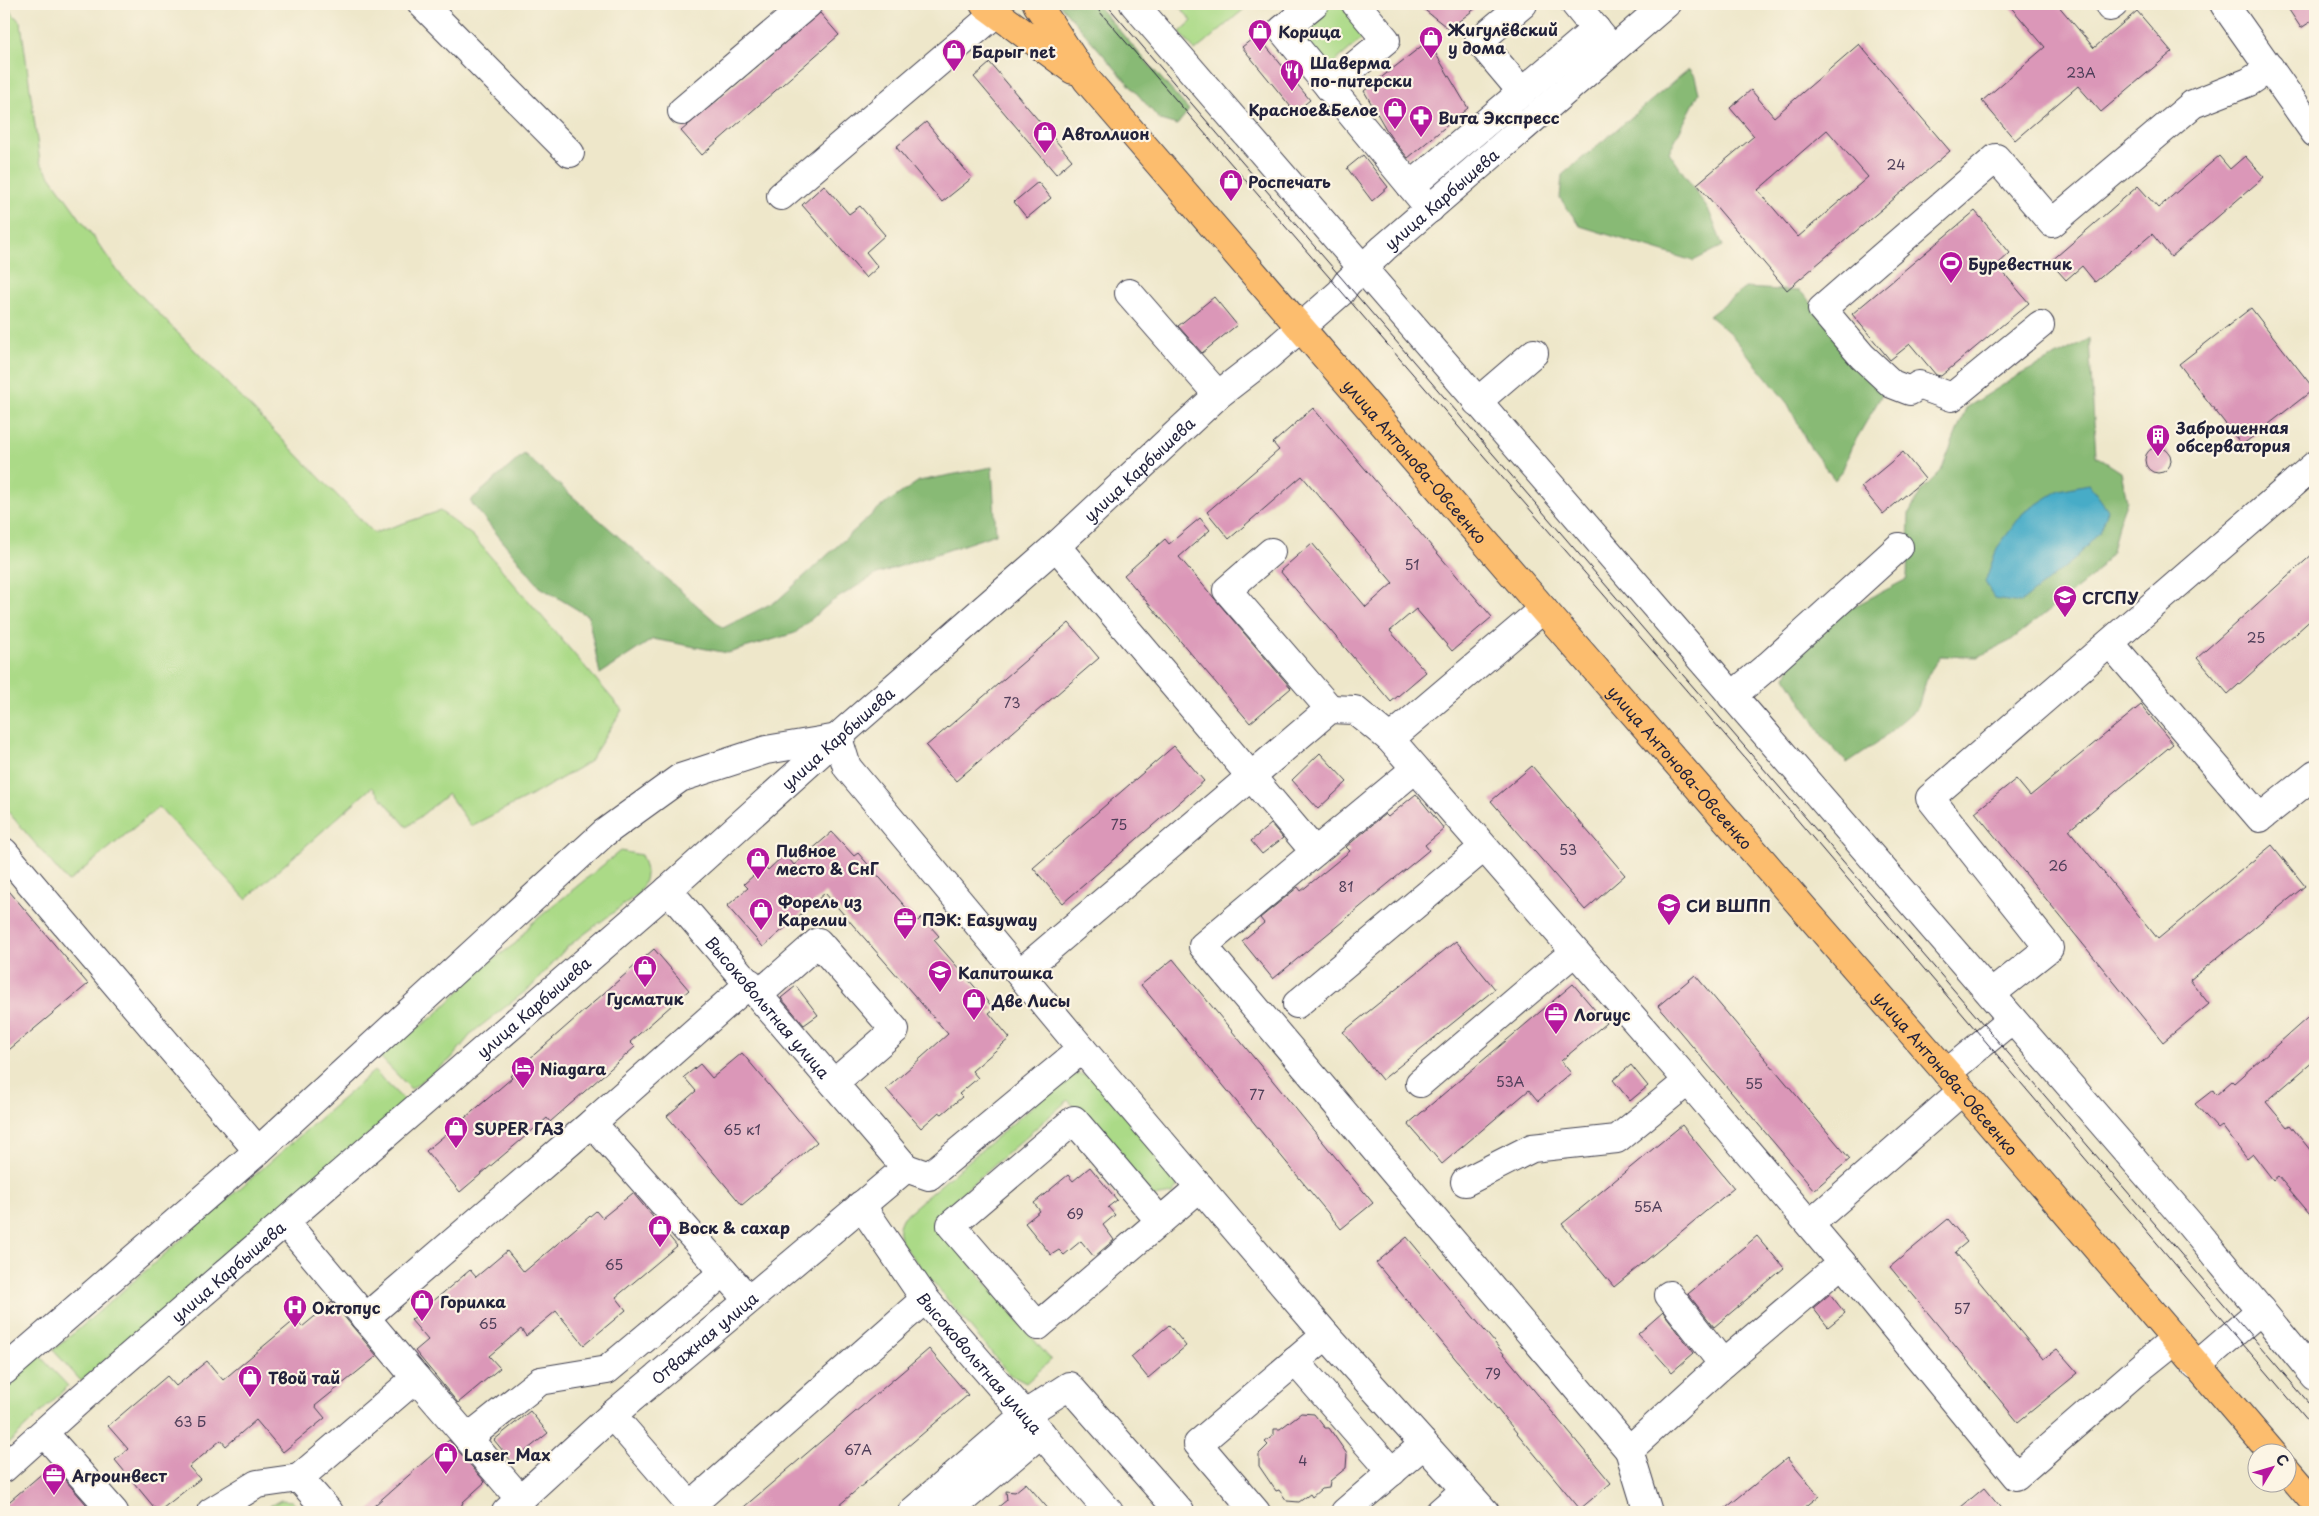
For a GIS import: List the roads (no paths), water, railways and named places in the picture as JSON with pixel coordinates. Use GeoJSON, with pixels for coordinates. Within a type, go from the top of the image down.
{"type":"FeatureCollection","features":[{"type":"Feature","properties":{"kind":"main road","name":"улица Антонова-Овсеенко"},"geometry":{"type":"LineString","coordinates":[[1037,4],[1087,80],[1954,1082],[2264,1444]]}},
{"type":"Feature","properties":{"kind":"main road","name":"улица Антонова-Овсеенко"},"geometry":{"type":"LineString","coordinates":[[990,8],[1087,80]]}},
{"type":"Feature","properties":{"kind":"main road"},"geometry":{"type":"LineString","coordinates":[[2296,1481],[2315,1503]]}},
{"type":"Feature","properties":{"kind":"street"},"geometry":{"type":"LineString","coordinates":[[422,4],[570,152]]}},
{"type":"Feature","properties":{"kind":"street"},"geometry":{"type":"LineString","coordinates":[[682,111],[808,4]]}},
{"type":"Feature","properties":{"kind":"street"},"geometry":{"type":"LineString","coordinates":[[1134,4],[2187,1221],[2315,1376]]}},
{"type":"Feature","properties":{"kind":"street"},"geometry":{"type":"LineString","coordinates":[[1314,4],[1282,30],[1430,209]]}},
{"type":"Feature","properties":{"kind":"street"},"geometry":{"type":"LineString","coordinates":[[1329,87],[1386,40],[1356,4]]}},
{"type":"Feature","properties":{"kind":"street"},"geometry":{"type":"LineString","coordinates":[[1522,92],[1479,41],[1524,4]]}},
{"type":"Feature","properties":{"kind":"street"},"geometry":{"type":"LineString","coordinates":[[1575,4],[1613,50]]}},
{"type":"Feature","properties":{"kind":"street","name":"улица Карбышева"},"geometry":{"type":"LineString","coordinates":[[4,1468],[668,890],[1056,546],[1218,395],[1266,357],[1341,292],[1362,268],[1666,4]]}},
{"type":"Feature","properties":{"kind":"street"},"geometry":{"type":"LineString","coordinates":[[2224,4],[2315,133]]}},
{"type":"Feature","properties":{"kind":"street"},"geometry":{"type":"LineString","coordinates":[[781,196],[990,8]]}},
{"type":"Feature","properties":{"kind":"street"},"geometry":{"type":"LineString","coordinates":[[1411,186],[1596,29]]}},
{"type":"Feature","properties":{"kind":"street"},"geometry":{"type":"LineString","coordinates":[[2040,325],[1952,397],[1919,385],[1910,391],[1892,384],[1862,356],[1822,309],[1996,158],[2052,223],[2193,104],[2249,82],[2270,68]]}},
{"type":"Feature","properties":{"kind":"street"},"geometry":{"type":"LineString","coordinates":[[1130,293],[1218,395]]}},
{"type":"Feature","properties":{"kind":"street"},"geometry":{"type":"LineString","coordinates":[[1477,402],[1534,353]]}},
{"type":"Feature","properties":{"kind":"street"},"geometry":{"type":"LineString","coordinates":[[1991,994],[2049,948],[1930,798],[2315,465]]}},
{"type":"Feature","properties":{"kind":"street"},"geometry":{"type":"LineString","coordinates":[[1056,546],[1315,852]]}},
{"type":"Feature","properties":{"kind":"street"},"geometry":{"type":"LineString","coordinates":[[1732,696],[1898,548]]}},
{"type":"Feature","properties":{"kind":"street"},"geometry":{"type":"LineString","coordinates":[[1271,552],[1226,590],[1330,709]]}},
{"type":"Feature","properties":{"kind":"street"},"geometry":{"type":"LineString","coordinates":[[1390,740],[1543,609]]}},
{"type":"Feature","properties":{"kind":"street"},"geometry":{"type":"LineString","coordinates":[[2110,643],[2260,818],[2315,774]]}},
{"type":"Feature","properties":{"kind":"street"},"geometry":{"type":"LineString","coordinates":[[1020,973],[1330,709],[1355,710],[1390,740],[1688,1081],[1810,1224],[2016,1476],[2145,1364],[2176,1340]]}},
{"type":"Feature","properties":{"kind":"street"},"geometry":{"type":"LineString","coordinates":[[4,1371],[258,1151],[604,833],[680,778],[766,750],[838,738],[848,767],[1082,1049],[1326,1335],[1485,1512]]}},
{"type":"Feature","properties":{"kind":"street"},"geometry":{"type":"LineString","coordinates":[[1415,769],[1203,946],[1629,1450],[1648,1512]]}},
{"type":"Feature","properties":{"kind":"street"},"geometry":{"type":"LineString","coordinates":[[1297,1004],[1483,848]]}},
{"type":"Feature","properties":{"kind":"street"},"geometry":{"type":"LineString","coordinates":[[4,852],[258,1151]]}},
{"type":"Feature","properties":{"kind":"street","name":"Высоковольтная улица"},"geometry":{"type":"LineString","coordinates":[[668,890],[906,1168]]}},
{"type":"Feature","properties":{"kind":"street"},"geometry":{"type":"LineString","coordinates":[[365,1318],[592,1123],[754,989],[818,942],[895,1030],[834,1084]]}},
{"type":"Feature","properties":{"kind":"street"},"geometry":{"type":"LineString","coordinates":[[1420,1083],[1574,952]]}},
{"type":"Feature","properties":{"kind":"street"},"geometry":{"type":"LineString","coordinates":[[1810,1224],[1954,1082],[2012,1019]]}},
{"type":"Feature","properties":{"kind":"street"},"geometry":{"type":"LineString","coordinates":[[906,1168],[929,1176],[1082,1049]]}},
{"type":"Feature","properties":{"kind":"street"},"geometry":{"type":"LineString","coordinates":[[1466,1182],[1532,1148],[1617,1139],[1688,1081]]}},
{"type":"Feature","properties":{"kind":"street"},"geometry":{"type":"LineString","coordinates":[[1160,1221],[1074,1120],[951,1225],[1038,1326],[1200,1187]]}},
{"type":"Feature","properties":{"kind":"street"},"geometry":{"type":"LineString","coordinates":[[592,1123],[748,1299]]}},
{"type":"Feature","properties":{"kind":"street","name":"Отважная улица"},"geometry":{"type":"LineString","coordinates":[[514,1506],[612,1415],[906,1168]]}},
{"type":"Feature","properties":{"kind":"street","name":"Высоковольтная улица"},"geometry":{"type":"LineString","coordinates":[[861,1205],[925,1299],[1109,1512]]}},
{"type":"Feature","properties":{"kind":"street"},"geometry":{"type":"LineString","coordinates":[[286,1223],[468,1438],[514,1506]]}},
{"type":"Feature","properties":{"kind":"street"},"geometry":{"type":"LineString","coordinates":[[1629,1450],[1723,1364],[1842,1263]]}},
{"type":"Feature","properties":{"kind":"street"},"geometry":{"type":"LineString","coordinates":[[468,1438],[540,1381],[607,1370],[724,1272]]}},
{"type":"Feature","properties":{"kind":"street"},"geometry":{"type":"LineString","coordinates":[[1669,1295],[1723,1364]]}},
{"type":"Feature","properties":{"kind":"street"},"geometry":{"type":"LineString","coordinates":[[612,1415],[693,1509],[925,1299]]}},
{"type":"Feature","properties":{"kind":"street"},"geometry":{"type":"LineString","coordinates":[[2196,1366],[2262,1310]]}},
{"type":"Feature","properties":{"kind":"street"},"geometry":{"type":"LineString","coordinates":[[1256,1512],[1198,1444],[1326,1335]]}},
{"type":"Feature","properties":{"kind":"street"},"geometry":{"type":"LineString","coordinates":[[1296,1360],[1392,1472]]}},
{"type":"Feature","properties":{"kind":"street"},"geometry":{"type":"LineString","coordinates":[[211,1512],[256,1484],[300,1478],[416,1378]]}},
{"type":"Feature","properties":{"kind":"street"},"geometry":{"type":"LineString","coordinates":[[948,1512],[1069,1386],[1180,1512]]}},
{"type":"Feature","properties":{"kind":"street"},"geometry":{"type":"LineString","coordinates":[[912,1512],[1032,1424]]}},
{"type":"Feature","properties":{"kind":"street"},"geometry":{"type":"LineString","coordinates":[[44,1433],[114,1512]]}},
{"type":"Feature","properties":{"kind":"street"},"geometry":{"type":"LineString","coordinates":[[1345,1512],[1424,1444]]}},
{"type":"Feature","properties":{"kind":"street"},"geometry":{"type":"LineString","coordinates":[[300,1478],[329,1512]]}},
{"type":"Feature","properties":{"kind":"street"},"geometry":{"type":"LineString","coordinates":[[1440,1512],[1464,1490]]}},
{"type":"Feature","properties":{"kind":"water"},"geometry":{"type":"Polygon","coordinates":[[[2089,484],[2108,510],[2100,532],[2074,560],[2020,603],[1995,599],[1985,582],[1997,548],[2023,513],[2059,490],[2089,484]]]}},
{"type":"Feature","properties":{"kind":"tram line"},"geometry":{"type":"LineString","coordinates":[[1093,4],[1744,757],[2315,1429]]}},
{"type":"Feature","properties":{"kind":"tram line"},"geometry":{"type":"LineString","coordinates":[[1106,4],[2315,1410]]}},
{"type":"Feature","properties":{"kind":"place","name":"Корица"},"geometry":{"type":"Point","coordinates":[1260,52]}},
{"type":"Feature","properties":{"kind":"place","name":"Жигулёвский у дома"},"geometry":{"type":"Point","coordinates":[1431,59]}},
{"type":"Feature","properties":{"kind":"place","name":"Барыг net"},"geometry":{"type":"Point","coordinates":[954,72]}},
{"type":"Feature","properties":{"kind":"place","name":"Шаверма по-питерски"},"geometry":{"type":"Point","coordinates":[1292,92]}},
{"type":"Feature","properties":{"kind":"place","name":"Красное&Белое"},"geometry":{"type":"Point","coordinates":[1395,130]}},
{"type":"Feature","properties":{"kind":"place","name":"Вита Экспресс"},"geometry":{"type":"Point","coordinates":[1421,138]}},
{"type":"Feature","properties":{"kind":"place","name":"Автоллион"},"geometry":{"type":"Point","coordinates":[1045,154]}},
{"type":"Feature","properties":{"kind":"place","name":"Роспечать"},"geometry":{"type":"Point","coordinates":[1231,202]}},
{"type":"Feature","properties":{"kind":"place","name":"Буревестник"},"geometry":{"type":"Point","coordinates":[1951,284]}},
{"type":"Feature","properties":{"kind":"place","name":"Заброшенная обсерватория"},"geometry":{"type":"Point","coordinates":[2158,457]}},
{"type":"Feature","properties":{"kind":"place","name":"СГСПУ"},"geometry":{"type":"Point","coordinates":[2065,618]}},
{"type":"Feature","properties":{"kind":"place","name":"Пивное место & СнГ"},"geometry":{"type":"Point","coordinates":[758,880]}},
{"type":"Feature","properties":{"kind":"place","name":"СИ ВШПП"},"geometry":{"type":"Point","coordinates":[1669,926]}},
{"type":"Feature","properties":{"kind":"place","name":"Форель из Карелии"},"geometry":{"type":"Point","coordinates":[761,931]}},
{"type":"Feature","properties":{"kind":"place","name":"ПЭК: Easyway"},"geometry":{"type":"Point","coordinates":[905,940]}},
{"type":"Feature","properties":{"kind":"place","name":"Гусматик"},"geometry":{"type":"Point","coordinates":[645,988]}},
{"type":"Feature","properties":{"kind":"place","name":"Капитошка"},"geometry":{"type":"Point","coordinates":[940,993]}},
{"type":"Feature","properties":{"kind":"place","name":"Две Лисы"},"geometry":{"type":"Point","coordinates":[974,1021]}},
{"type":"Feature","properties":{"kind":"place","name":"Логиус"},"geometry":{"type":"Point","coordinates":[1556,1035]}},
{"type":"Feature","properties":{"kind":"place","name":"Niagara"},"geometry":{"type":"Point","coordinates":[523,1089]}},
{"type":"Feature","properties":{"kind":"place","name":"SUPER ГАЗ"},"geometry":{"type":"Point","coordinates":[456,1149]}},
{"type":"Feature","properties":{"kind":"place","name":"Воск & сахар"},"geometry":{"type":"Point","coordinates":[660,1248]}},
{"type":"Feature","properties":{"kind":"place","name":"Горилка"},"geometry":{"type":"Point","coordinates":[422,1322]}},
{"type":"Feature","properties":{"kind":"place","name":"Октопус"},"geometry":{"type":"Point","coordinates":[295,1328]}},
{"type":"Feature","properties":{"kind":"place","name":"Твой тай"},"geometry":{"type":"Point","coordinates":[250,1398]}},
{"type":"Feature","properties":{"kind":"place","name":"Laser_Max"},"geometry":{"type":"Point","coordinates":[446,1475]}},
{"type":"Feature","properties":{"kind":"place","name":"Агроинвест"},"geometry":{"type":"Point","coordinates":[54,1496]}}]}
